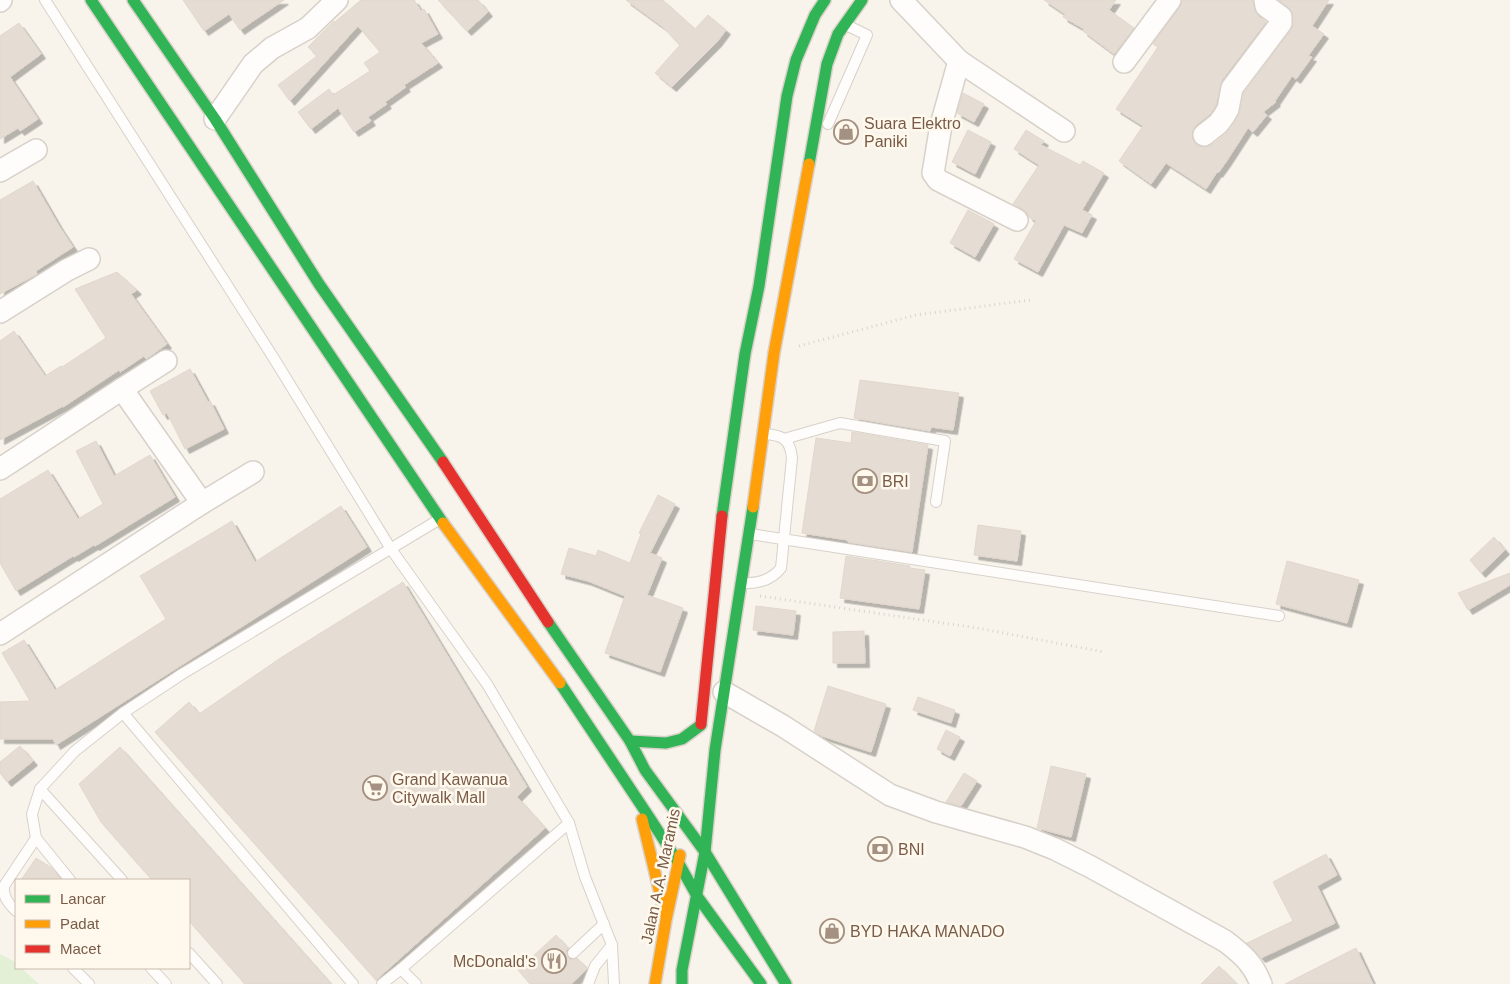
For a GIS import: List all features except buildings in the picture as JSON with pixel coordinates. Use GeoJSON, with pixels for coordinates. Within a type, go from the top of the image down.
{"type":"FeatureCollection","features":[{"type":"Feature","properties":{"kind":"highway"},"geometry":{"type":"LineString","coordinates":[[91,0],[440,519],[552,672],[638,800],[678,862],[697,896],[761,984]]}},
{"type":"Feature","properties":{"kind":"highway"},"geometry":{"type":"LineString","coordinates":[[133,0],[215,119],[319,284],[458,482],[566,650],[630,741],[646,770],[705,852],[786,984]]}},
{"type":"Feature","properties":{"kind":"highway"},"geometry":{"type":"LineString","coordinates":[[699,744],[725,489],[745,354],[762,268],[788,96],[796,60],[816,15],[825,0]]}},
{"type":"Feature","properties":{"kind":"highway"},"geometry":{"type":"LineString","coordinates":[[682,984],[682,970],[705,852],[715,750],[741,588],[774,353],[827,64],[838,34],[862,0]]}},
{"type":"Feature","properties":{"kind":"highway"},"geometry":{"type":"LineString","coordinates":[[630,741],[666,743],[682,739],[701,724]]}},
{"type":"Feature","properties":{"kind":"highway"},"geometry":{"type":"LineString","coordinates":[[638,800],[666,920]]}},
{"type":"Feature","properties":{"kind":"highway","name":"Jalan A.A. Maramis"},"geometry":{"type":"LineString","coordinates":[[655,984],[678,862],[688,830],[691,811]]}},
{"type":"Feature","properties":{"kind":"street"},"geometry":{"type":"LineString","coordinates":[[215,119],[253,64],[272,48],[308,28],[337,0]]}},
{"type":"Feature","properties":{"kind":"street"},"geometry":{"type":"LineString","coordinates":[[900,0],[959,61],[1064,131]]}},
{"type":"Feature","properties":{"kind":"street"},"geometry":{"type":"LineString","coordinates":[[1124,62],[1170,0]]}},
{"type":"Feature","properties":{"kind":"street"},"geometry":{"type":"LineString","coordinates":[[1204,135],[1214,128],[1224,116],[1228,109],[1232,88],[1281,22],[1281,17],[1266,6],[1265,0]]}},
{"type":"Feature","properties":{"kind":"street"},"geometry":{"type":"LineString","coordinates":[[959,61],[941,124],[932,173],[938,180],[1018,220]]}},
{"type":"Feature","properties":{"kind":"street"},"geometry":{"type":"LineString","coordinates":[[0,171],[36,150]]}},
{"type":"Feature","properties":{"kind":"street"},"geometry":{"type":"LineString","coordinates":[[0,312],[67,270],[89,259]]}},
{"type":"Feature","properties":{"kind":"street"},"geometry":{"type":"LineString","coordinates":[[0,469],[166,361]]}},
{"type":"Feature","properties":{"kind":"street"},"geometry":{"type":"LineString","coordinates":[[122,389],[202,504]]}},
{"type":"Feature","properties":{"kind":"street"},"geometry":{"type":"LineString","coordinates":[[0,634],[253,472]]}},
{"type":"Feature","properties":{"kind":"street"},"geometry":{"type":"LineString","coordinates":[[724,692],[783,726],[890,795],[936,812],[1025,837],[1091,867],[1225,941],[1244,955],[1256,971],[1261,984]]}},
{"type":"Feature","properties":{"kind":"lane"},"geometry":{"type":"LineString","coordinates":[[45,0],[274,357],[391,549],[486,684],[569,824],[585,878],[612,945],[614,984]]}},
{"type":"Feature","properties":{"kind":"lane"},"geometry":{"type":"LineString","coordinates":[[828,124],[867,35],[845,25]]}},
{"type":"Feature","properties":{"kind":"lane"},"geometry":{"type":"LineString","coordinates":[[784,439],[840,423],[945,441],[936,502]]}},
{"type":"Feature","properties":{"kind":"lane"},"geometry":{"type":"LineString","coordinates":[[741,588],[763,582],[781,568],[792,458],[789,443],[773,434],[763,434]]}},
{"type":"Feature","properties":{"kind":"lane"},"geometry":{"type":"LineString","coordinates":[[69,879],[36,838],[32,814],[40,789],[75,751],[123,713],[182,674],[440,519]]}},
{"type":"Feature","properties":{"kind":"lane"},"geometry":{"type":"LineString","coordinates":[[749,534],[1279,616]]}},
{"type":"Feature","properties":{"kind":"lane"},"geometry":{"type":"LineString","coordinates":[[123,713],[353,984]]}},
{"type":"Feature","properties":{"kind":"lane"},"geometry":{"type":"LineString","coordinates":[[40,789],[121,879]]}},
{"type":"Feature","properties":{"kind":"lane"},"geometry":{"type":"LineString","coordinates":[[382,984],[569,824]]}},
{"type":"Feature","properties":{"kind":"lane"},"geometry":{"type":"LineString","coordinates":[[15,910],[6,899],[3,892],[4,886],[36,838]]}},
{"type":"Feature","properties":{"kind":"lane"},"geometry":{"type":"LineString","coordinates":[[572,953],[604,924]]}},
{"type":"Feature","properties":{"kind":"lane"},"geometry":{"type":"LineString","coordinates":[[588,984],[595,966],[612,945]]}},
{"type":"Feature","properties":{"kind":"lane"},"geometry":{"type":"LineString","coordinates":[[190,954],[217,984]]}},
{"type":"Feature","properties":{"kind":"lane"},"geometry":{"type":"LineString","coordinates":[[74,969],[89,984]]}},
{"type":"Feature","properties":{"kind":"lane"},"geometry":{"type":"LineString","coordinates":[[152,969],[166,984]]}},
{"type":"Feature","properties":{"kind":"lane"},"geometry":{"type":"LineString","coordinates":[[401,969],[416,984]]}},
{"type":"Feature","properties":{"kind":"path"},"geometry":{"type":"LineString","coordinates":[[774,353],[916,315],[1031,300]]}},
{"type":"Feature","properties":{"kind":"path"},"geometry":{"type":"LineString","coordinates":[[741,588],[977,628],[1104,652]]}},
{"type":"Feature","properties":{"kind":"green space"},"geometry":{"type":"Polygon","coordinates":[[[0,954],[15,962],[15,969],[22,969],[39,984],[0,984],[0,954]]]}},
{"type":"Feature","properties":{"kind":"traffic: fast"},"geometry":{"type":"LineString","coordinates":[[91,0],[443,523]]}},
{"type":"Feature","properties":{"kind":"traffic: fast"},"geometry":{"type":"LineString","coordinates":[[133,0],[215,119],[319,284],[443,462]]}},
{"type":"Feature","properties":{"kind":"traffic: fast"},"geometry":{"type":"LineString","coordinates":[[722,516],[745,354],[759,286],[787,96],[796,60],[815,15],[825,0]]}},
{"type":"Feature","properties":{"kind":"traffic: fast"},"geometry":{"type":"LineString","coordinates":[[809,164],[827,64],[838,34],[862,0]]}},
{"type":"Feature","properties":{"kind":"traffic: fast"},"geometry":{"type":"LineString","coordinates":[[682,984],[682,970],[705,852],[715,750],[753,507]]}},
{"type":"Feature","properties":{"kind":"traffic: fast"},"geometry":{"type":"LineString","coordinates":[[548,622],[630,741],[645,770],[705,852],[786,984]]}},
{"type":"Feature","properties":{"kind":"traffic: fast"},"geometry":{"type":"LineString","coordinates":[[560,683],[651,820],[697,896],[761,984]]}},
{"type":"Feature","properties":{"kind":"traffic: fast"},"geometry":{"type":"LineString","coordinates":[[630,741],[666,743],[682,739],[701,725]]}},
{"type":"Feature","properties":{"kind":"traffic: slow"},"geometry":{"type":"LineString","coordinates":[[753,507],[774,353],[809,164]]}},
{"type":"Feature","properties":{"kind":"traffic: slow"},"geometry":{"type":"LineString","coordinates":[[443,523],[560,683]]}},
{"type":"Feature","properties":{"kind":"traffic: slow"},"geometry":{"type":"LineString","coordinates":[[642,819],[665,914]]}},
{"type":"Feature","properties":{"kind":"traffic: slow"},"geometry":{"type":"LineString","coordinates":[[655,984],[680,855]]}},
{"type":"Feature","properties":{"kind":"traffic: jam"},"geometry":{"type":"LineString","coordinates":[[443,462],[548,622]]}},
{"type":"Feature","properties":{"kind":"traffic: jam"},"geometry":{"type":"LineString","coordinates":[[701,724],[722,516]]}},
{"type":"Feature","properties":{"kind":"place","name":"Suara Elektro Paniki"},"geometry":{"type":"Point","coordinates":[846,132]}},
{"type":"Feature","properties":{"kind":"place","name":"BRI"},"geometry":{"type":"Point","coordinates":[865,481]}},
{"type":"Feature","properties":{"kind":"place","name":"Grand Kawanua Citywalk Mall"},"geometry":{"type":"Point","coordinates":[375,788]}},
{"type":"Feature","properties":{"kind":"place","name":"BNI"},"geometry":{"type":"Point","coordinates":[880,849]}},
{"type":"Feature","properties":{"kind":"place","name":"BYD HAKA MANADO"},"geometry":{"type":"Point","coordinates":[832,931]}},
{"type":"Feature","properties":{"kind":"place","name":"McDonald's"},"geometry":{"type":"Point","coordinates":[554,961]}}]}
